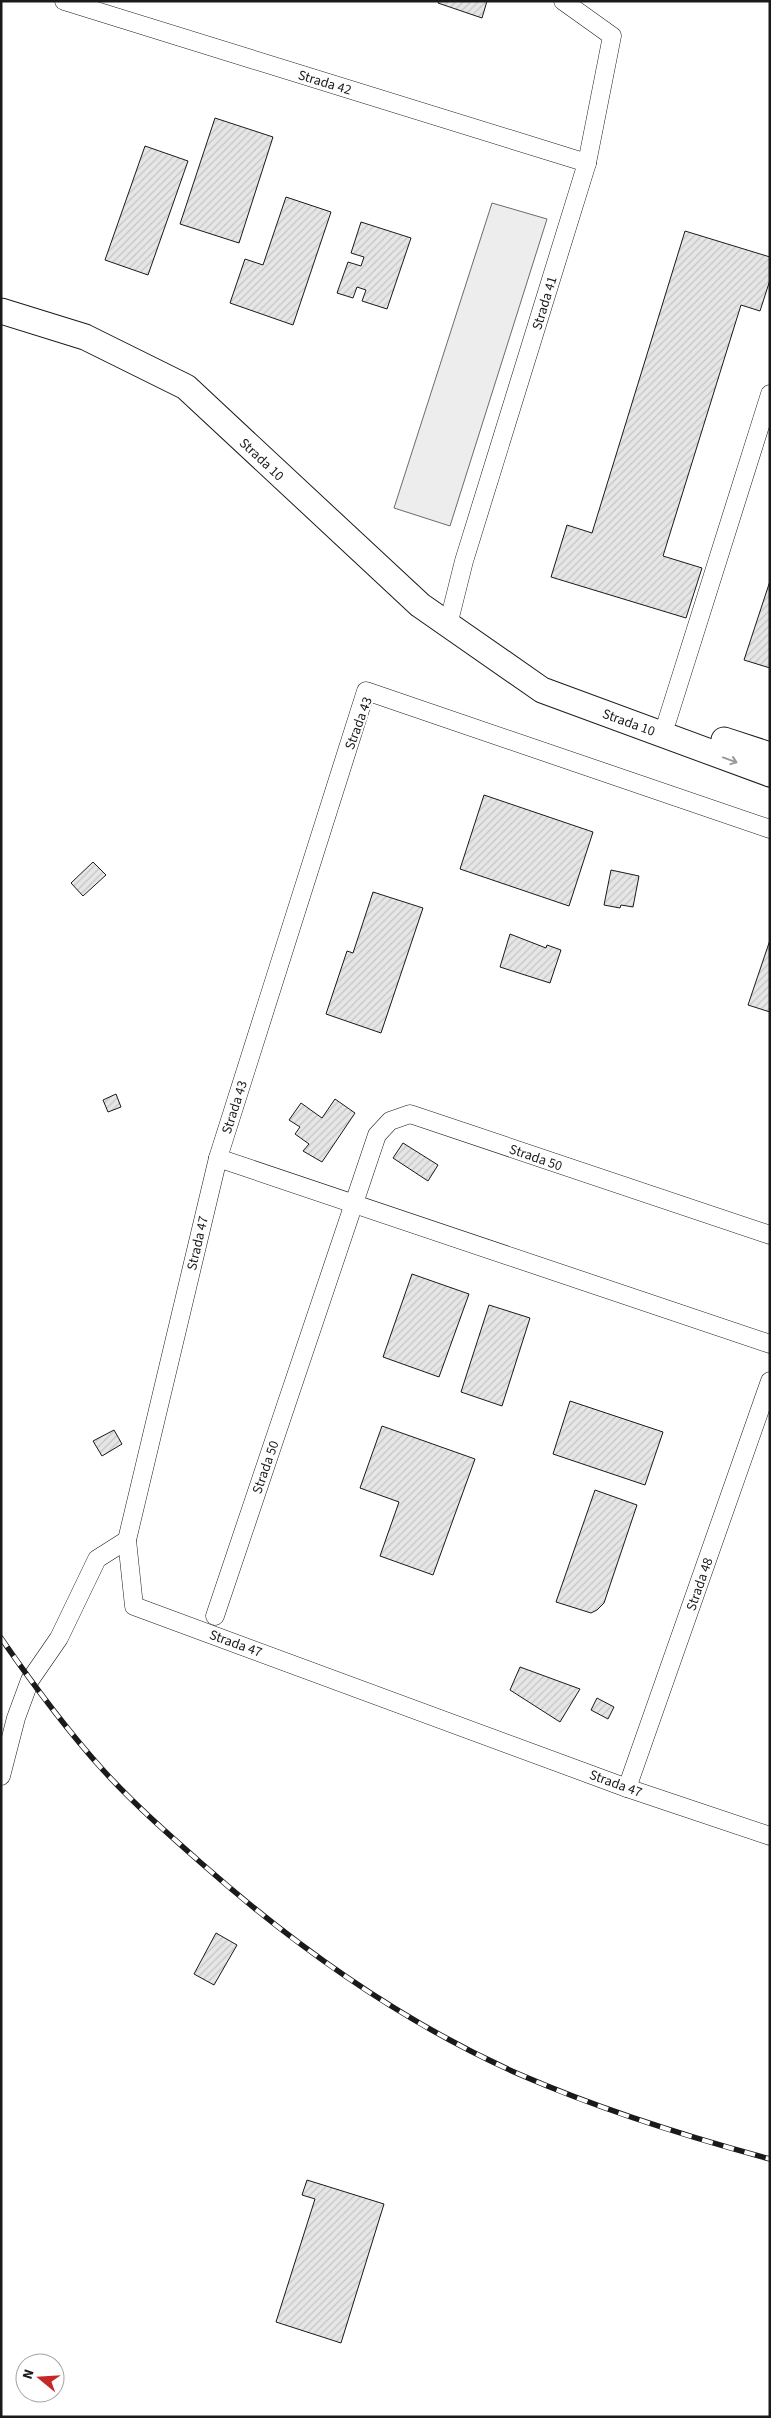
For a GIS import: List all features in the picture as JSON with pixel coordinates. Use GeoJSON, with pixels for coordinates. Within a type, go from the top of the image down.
{"type":"FeatureCollection","features":[{"type":"Feature","properties":{"kind":"street","name":"Strada 42"},"geometry":{"type":"LineString","coordinates":[[64,1],[587,163]]}},
{"type":"Feature","properties":{"kind":"street","name":"Strada 41"},"geometry":{"type":"LineString","coordinates":[[448,625],[464,561],[587,163],[612,36],[563,1]]}},
{"type":"Feature","properties":{"kind":"street","name":"Strada 10"},"geometry":{"type":"LineString","coordinates":[[1,311],[85,337],[186,387],[420,605],[542,690],[770,774]]}},
{"type":"Feature","properties":{"kind":"street"},"geometry":{"type":"LineString","coordinates":[[667,722],[770,394]]}},
{"type":"Feature","properties":{"kind":"street","name":"Strada 10"},"geometry":{"type":"LineString","coordinates":[[494,657],[667,722],[770,755]]}},
{"type":"Feature","properties":{"kind":"street","name":"Strada 43"},"geometry":{"type":"LineString","coordinates":[[218,1158],[366,691],[770,829]]}},
{"type":"Feature","properties":{"kind":"street","name":"Strada 50"},"geometry":{"type":"LineString","coordinates":[[215,1616],[353,1203],[377,1135],[390,1120],[410,1114],[770,1235]]}},
{"type":"Feature","properties":{"kind":"street"},"geometry":{"type":"LineString","coordinates":[[218,1158],[770,1344]]}},
{"type":"Feature","properties":{"kind":"street","name":"Strada 47"},"geometry":{"type":"LineString","coordinates":[[218,1158],[126,1540],[134,1606],[627,1788],[770,1836]]}},
{"type":"Feature","properties":{"kind":"street","name":"Strada 48"},"geometry":{"type":"LineString","coordinates":[[627,1788],[770,1381]]}},
{"type":"Feature","properties":{"kind":"street"},"geometry":{"type":"LineString","coordinates":[[1,1776],[16,1718],[30,1680],[59,1638],[97,1559],[126,1540]]}},
{"type":"Feature","properties":{"kind":"shaded area"},"geometry":{"type":"Polygon","coordinates":[[[492,203],[547,219],[450,526],[394,508],[492,203]]]}},
{"type":"Feature","properties":{"kind":"building"},"geometry":{"type":"Polygon","coordinates":[[[439,1],[487,1],[482,18],[438,3],[439,1]]]}},
{"type":"Feature","properties":{"kind":"building"},"geometry":{"type":"Polygon","coordinates":[[[215,118],[273,137],[239,243],[180,224],[215,118]]]}},
{"type":"Feature","properties":{"kind":"building"},"geometry":{"type":"Polygon","coordinates":[[[145,146],[188,161],[148,275],[105,260],[145,146]]]}},
{"type":"Feature","properties":{"kind":"building"},"geometry":{"type":"Polygon","coordinates":[[[286,197],[331,212],[293,325],[230,303],[245,259],[263,265],[286,197]]]}},
{"type":"Feature","properties":{"kind":"building"},"geometry":{"type":"Polygon","coordinates":[[[361,222],[411,238],[387,309],[362,301],[366,290],[357,287],[353,298],[337,293],[348,262],[361,266],[364,257],[351,253],[361,222]]]}},
{"type":"Feature","properties":{"kind":"building"},"geometry":{"type":"Polygon","coordinates":[[[685,231],[770,257],[770,280],[760,311],[741,305],[663,556],[702,568],[686,618],[551,577],[567,525],[592,533],[685,231]]]}},
{"type":"Feature","properties":{"kind":"building"},"geometry":{"type":"Polygon","coordinates":[[[770,581],[770,668],[744,660],[770,581]]]}},
{"type":"Feature","properties":{"kind":"building"},"geometry":{"type":"Polygon","coordinates":[[[484,795],[593,832],[569,906],[460,869],[484,795]]]}},
{"type":"Feature","properties":{"kind":"building"},"geometry":{"type":"Polygon","coordinates":[[[93,862],[106,875],[83,896],[71,883],[93,862]]]}},
{"type":"Feature","properties":{"kind":"building"},"geometry":{"type":"Polygon","coordinates":[[[611,870],[639,876],[633,907],[621,905],[620,908],[604,905],[611,870]]]}},
{"type":"Feature","properties":{"kind":"building"},"geometry":{"type":"Polygon","coordinates":[[[373,892],[423,908],[381,1033],[326,1014],[347,951],[353,953],[373,892]]]}},
{"type":"Feature","properties":{"kind":"building"},"geometry":{"type":"Polygon","coordinates":[[[510,934],[546,948],[547,945],[561,950],[550,983],[500,967],[510,934]]]}},
{"type":"Feature","properties":{"kind":"building"},"geometry":{"type":"Polygon","coordinates":[[[770,940],[770,1012],[748,1005],[770,940]]]}},
{"type":"Feature","properties":{"kind":"building"},"geometry":{"type":"Polygon","coordinates":[[[116,1094],[121,1107],[108,1112],[103,1100],[116,1094]]]}},
{"type":"Feature","properties":{"kind":"building"},"geometry":{"type":"Polygon","coordinates":[[[335,1099],[355,1113],[322,1162],[303,1151],[309,1144],[295,1134],[300,1127],[289,1120],[301,1103],[322,1118],[335,1099]]]}},
{"type":"Feature","properties":{"kind":"building"},"geometry":{"type":"Polygon","coordinates":[[[403,1143],[438,1165],[428,1181],[393,1158],[403,1143]]]}},
{"type":"Feature","properties":{"kind":"building"},"geometry":{"type":"Polygon","coordinates":[[[412,1274],[469,1294],[439,1377],[383,1357],[412,1274]]]}},
{"type":"Feature","properties":{"kind":"building"},"geometry":{"type":"Polygon","coordinates":[[[489,1305],[530,1318],[502,1406],[461,1392],[489,1305]]]}},
{"type":"Feature","properties":{"kind":"building"},"geometry":{"type":"Polygon","coordinates":[[[570,1401],[663,1432],[645,1485],[553,1454],[570,1401]]]}},
{"type":"Feature","properties":{"kind":"building"},"geometry":{"type":"Polygon","coordinates":[[[382,1426],[475,1459],[433,1575],[380,1556],[399,1502],[360,1488],[382,1426]]]}},
{"type":"Feature","properties":{"kind":"building"},"geometry":{"type":"Polygon","coordinates":[[[114,1430],[122,1444],[102,1456],[93,1441],[114,1430]]]}},
{"type":"Feature","properties":{"kind":"building"},"geometry":{"type":"Polygon","coordinates":[[[595,1490],[637,1505],[604,1603],[591,1613],[556,1602],[595,1490]]]}},
{"type":"Feature","properties":{"kind":"building"},"geometry":{"type":"Polygon","coordinates":[[[520,1667],[580,1689],[560,1722],[510,1690],[520,1667]]]}},
{"type":"Feature","properties":{"kind":"building"},"geometry":{"type":"Polygon","coordinates":[[[597,1698],[614,1707],[608,1719],[591,1710],[597,1698]]]}},
{"type":"Feature","properties":{"kind":"building"},"geometry":{"type":"Polygon","coordinates":[[[216,1933],[237,1945],[214,1985],[194,1974],[216,1933]]]}},
{"type":"Feature","properties":{"kind":"building"},"geometry":{"type":"Polygon","coordinates":[[[307,2180],[384,2204],[341,2343],[276,2322],[315,2199],[302,2195],[307,2180]]]}},
{"type":"Feature","properties":{"kind":"railway"},"geometry":{"type":"LineString","coordinates":[[1,1638],[37,1689],[76,1738],[103,1770],[138,1806],[274,1924],[352,1981],[435,2032],[477,2054],[551,2088],[644,2122],[770,2159]]}}]}
